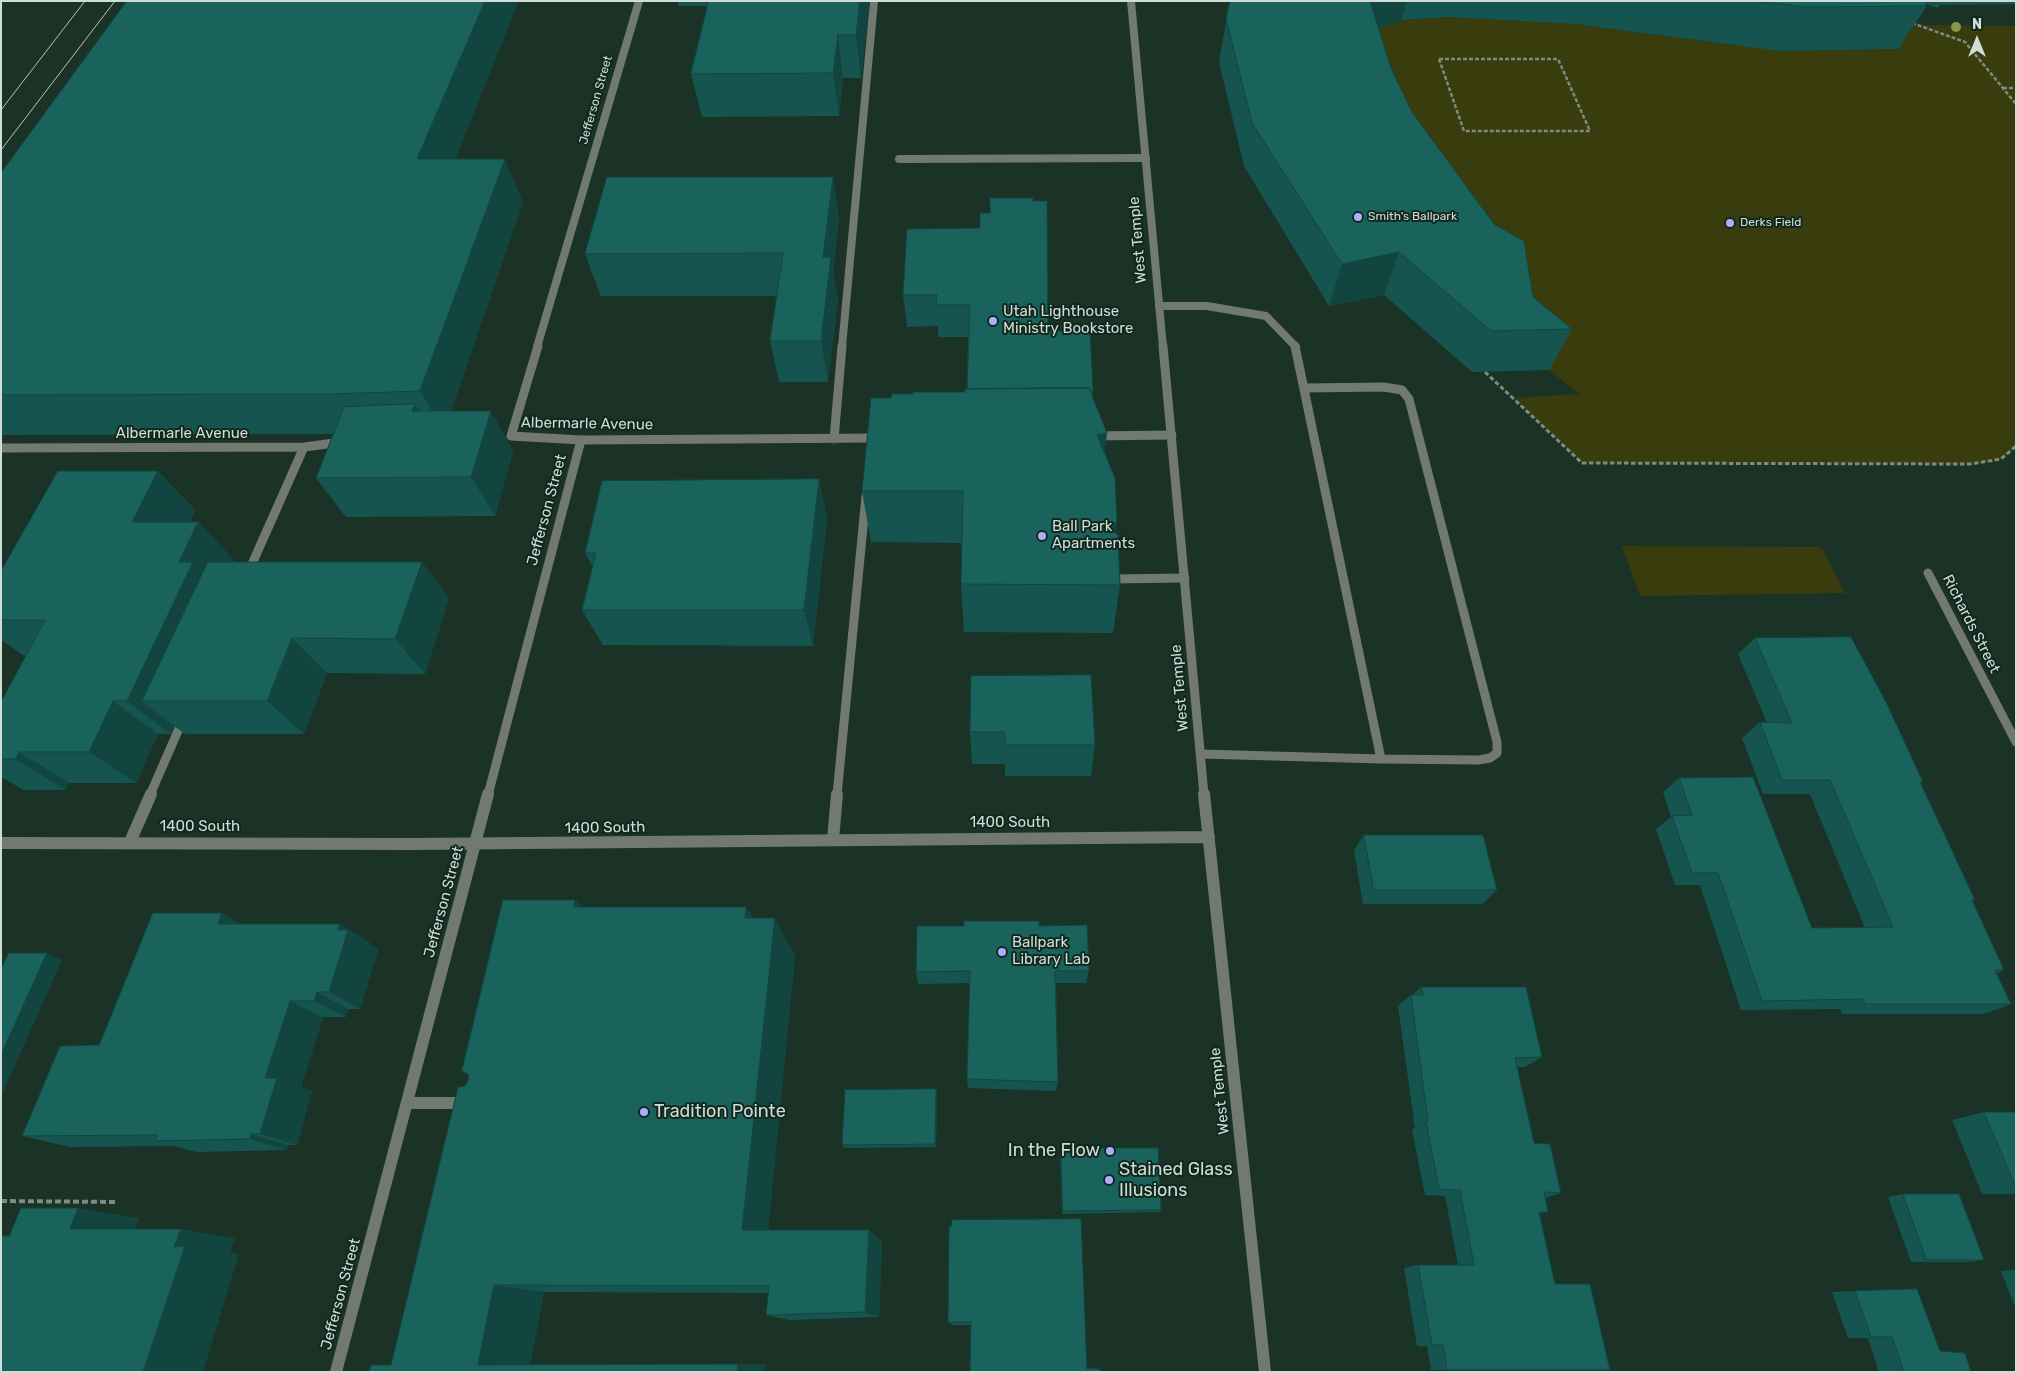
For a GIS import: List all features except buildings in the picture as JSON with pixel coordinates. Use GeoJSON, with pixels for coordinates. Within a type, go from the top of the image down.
{"type":"FeatureCollection","features":[{"type":"Feature","properties":{"kind":"street","name":"Jefferson Street"},"geometry":{"type":"LineString","coordinates":[[511,436],[639,1]]}},
{"type":"Feature","properties":{"kind":"street"},"geometry":{"type":"LineString","coordinates":[[834,439],[874,1]]}},
{"type":"Feature","properties":{"kind":"street","name":"West Temple"},"geometry":{"type":"LineString","coordinates":[[1131,1],[1209,837],[1265,1372]]}},
{"type":"Feature","properties":{"kind":"street"},"geometry":{"type":"LineString","coordinates":[[899,159],[1146,158]]}},
{"type":"Feature","properties":{"kind":"street"},"geometry":{"type":"LineString","coordinates":[[1159,306],[1207,306],[1266,316],[1297,348],[1381,759]]}},
{"type":"Feature","properties":{"kind":"street"},"geometry":{"type":"LineString","coordinates":[[1201,754],[1478,760],[1490,758],[1497,752],[1497,742],[1409,399],[1402,390],[1384,387],[1304,388]]}},
{"type":"Feature","properties":{"kind":"street"},"geometry":{"type":"LineString","coordinates":[[1082,436],[1172,435]]}},
{"type":"Feature","properties":{"kind":"street","name":"Albermarle Avenue"},"geometry":{"type":"LineString","coordinates":[[501,437],[581,440],[834,439],[871,443],[892,438]]}},
{"type":"Feature","properties":{"kind":"street","name":"Jefferson Street"},"geometry":{"type":"LineString","coordinates":[[336,1372],[581,440]]}},
{"type":"Feature","properties":{"kind":"street","name":"Albermarle Avenue"},"geometry":{"type":"LineString","coordinates":[[1,448],[304,447],[352,441]]}},
{"type":"Feature","properties":{"kind":"street"},"geometry":{"type":"LineString","coordinates":[[244,582],[304,447]]}},
{"type":"Feature","properties":{"kind":"street"},"geometry":{"type":"LineString","coordinates":[[833,840],[867,487]]}},
{"type":"Feature","properties":{"kind":"street","name":"Richards Street"},"geometry":{"type":"LineString","coordinates":[[1928,573],[2016,742]]}},
{"type":"Feature","properties":{"kind":"street"},"geometry":{"type":"LineString","coordinates":[[1111,579],[1185,578]]}},
{"type":"Feature","properties":{"kind":"street"},"geometry":{"type":"LineString","coordinates":[[130,842],[188,708]]}},
{"type":"Feature","properties":{"kind":"street","name":"1400 South"},"geometry":{"type":"LineString","coordinates":[[1,843],[476,843],[1209,837]]}},
{"type":"Feature","properties":{"kind":"street"},"geometry":{"type":"LineString","coordinates":[[407,1103],[476,1104]]}},
{"type":"Feature","properties":{"kind":"path"},"geometry":{"type":"LineString","coordinates":[[1910,23],[1920,24],[1965,42],[2016,104]]}},
{"type":"Feature","properties":{"kind":"path"},"geometry":{"type":"LineString","coordinates":[[1558,58],[1590,131],[1464,131],[1439,59],[1558,58]]}},
{"type":"Feature","properties":{"kind":"path"},"geometry":{"type":"LineString","coordinates":[[2002,88],[2016,88]]}},
{"type":"Feature","properties":{"kind":"path"},"geometry":{"type":"LineString","coordinates":[[1485,372],[1582,463],[1970,464],[1989,463],[2007,457],[2016,446]]}},
{"type":"Feature","properties":{"kind":"path"},"geometry":{"type":"LineString","coordinates":[[1,1200],[117,1202]]}},
{"type":"Feature","properties":{"kind":"green space","name":"Derks Field"},"geometry":{"type":"Polygon","coordinates":[[[1449,17],[1575,24],[1780,51],[1898,49],[1881,19],[1920,25],[2016,26],[2016,446],[2006,456],[1996,461],[1970,464],[1582,463],[1513,398],[1579,394],[1549,370],[1368,33],[1401,20],[1449,17]]]}},
{"type":"Feature","properties":{"kind":"green space"},"geometry":{"type":"Polygon","coordinates":[[[1622,546],[1817,547],[1824,551],[1845,593],[1640,596],[1622,546]]]}},
{"type":"Feature","properties":{"kind":"tram line"},"geometry":{"type":"LineString","coordinates":[[1,110],[85,1]]}},
{"type":"Feature","properties":{"kind":"tram line"},"geometry":{"type":"LineString","coordinates":[[1,150],[115,1]]}},
{"type":"Feature","properties":{"kind":"place","name":"Smith's Ballpark"},"geometry":{"type":"Point","coordinates":[1358,217]}},
{"type":"Feature","properties":{"kind":"place","name":"Derks Field"},"geometry":{"type":"Point","coordinates":[1730,223]}},
{"type":"Feature","properties":{"kind":"place","name":"Utah Lighthouse Ministry Bookstore"},"geometry":{"type":"Point","coordinates":[993,321]}},
{"type":"Feature","properties":{"kind":"place","name":"Ball Park Apartments"},"geometry":{"type":"Point","coordinates":[1042,536]}},
{"type":"Feature","properties":{"kind":"place","name":"Ballpark Library Lab"},"geometry":{"type":"Point","coordinates":[1002,952]}},
{"type":"Feature","properties":{"kind":"place","name":"Tradition Pointe"},"geometry":{"type":"Point","coordinates":[644,1112]}},
{"type":"Feature","properties":{"kind":"place","name":"In the Flow"},"geometry":{"type":"Point","coordinates":[1110,1151]}},
{"type":"Feature","properties":{"kind":"place","name":"Stained Glass Illusions"},"geometry":{"type":"Point","coordinates":[1109,1180]}}]}
